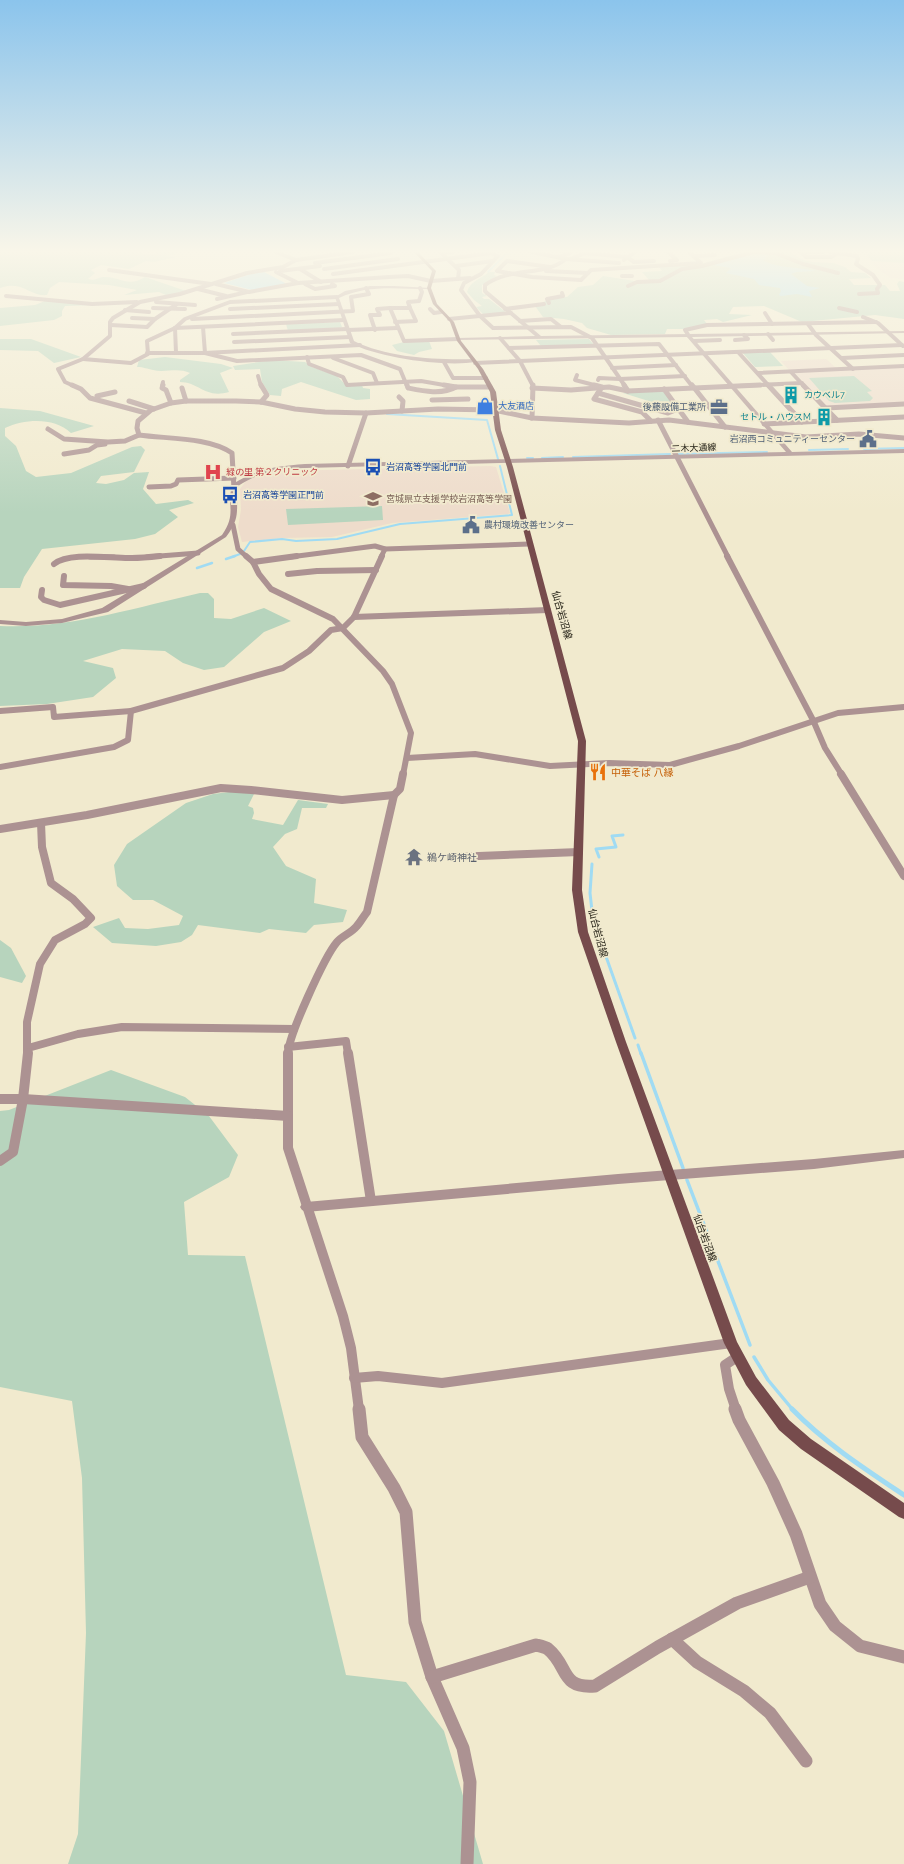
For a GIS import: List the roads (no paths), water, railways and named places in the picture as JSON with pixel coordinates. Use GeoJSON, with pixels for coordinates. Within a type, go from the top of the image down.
{"type":"FeatureCollection","features":[{"type":"Feature","properties":{"kind":"main road","name":"仙台岩沼線"},"geometry":{"type":"LineString","coordinates":[[458,339],[488,382],[494,398],[494,410],[498,430],[509,462],[529,544],[548,610],[582,741],[577,890],[583,932],[669,1175],[731,1343],[737,1357],[751,1381],[784,1425],[806,1444],[904,1512]]}},
{"type":"Feature","properties":{"kind":"street"},"geometry":{"type":"LineString","coordinates":[[106,339],[83,359],[58,369],[60,376],[65,382],[82,389],[92,398],[146,413]]}},
{"type":"Feature","properties":{"kind":"street"},"geometry":{"type":"LineString","coordinates":[[83,359],[131,363],[148,354],[147,341],[151,339]]}},
{"type":"Feature","properties":{"kind":"street"},"geometry":{"type":"LineString","coordinates":[[176,339],[176,353]]}},
{"type":"Feature","properties":{"kind":"street"},"geometry":{"type":"LineString","coordinates":[[204,339],[205,353]]}},
{"type":"Feature","properties":{"kind":"street"},"geometry":{"type":"LineString","coordinates":[[234,339],[235,352]]}},
{"type":"Feature","properties":{"kind":"street"},"geometry":{"type":"LineString","coordinates":[[234,342],[351,339],[360,346]]}},
{"type":"Feature","properties":{"kind":"street"},"geometry":{"type":"LineString","coordinates":[[345,346],[352,344],[351,339]]}},
{"type":"Feature","properties":{"kind":"street"},"geometry":{"type":"LineString","coordinates":[[403,339],[404,341],[458,339]]}},
{"type":"Feature","properties":{"kind":"street"},"geometry":{"type":"LineString","coordinates":[[501,339],[520,361],[533,384],[531,411],[532,418]]}},
{"type":"Feature","properties":{"kind":"street"},"geometry":{"type":"LineString","coordinates":[[533,339],[538,348]]}},
{"type":"Feature","properties":{"kind":"street"},"geometry":{"type":"LineString","coordinates":[[593,339],[628,391]]}},
{"type":"Feature","properties":{"kind":"street"},"geometry":{"type":"LineString","coordinates":[[735,340],[748,339]]}},
{"type":"Feature","properties":{"kind":"street"},"geometry":{"type":"LineString","coordinates":[[820,339],[853,369]]}},
{"type":"Feature","properties":{"kind":"street"},"geometry":{"type":"LineString","coordinates":[[894,339],[903,346]]}},
{"type":"Feature","properties":{"kind":"street"},"geometry":{"type":"LineString","coordinates":[[694,341],[720,340]]}},
{"type":"Feature","properties":{"kind":"street"},"geometry":{"type":"LineString","coordinates":[[694,341],[790,454]]}},
{"type":"Feature","properties":{"kind":"street"},"geometry":{"type":"LineString","coordinates":[[509,348],[599,347],[659,344],[725,427]]}},
{"type":"Feature","properties":{"kind":"street"},"geometry":{"type":"LineString","coordinates":[[147,353],[205,353],[360,346],[402,358],[444,362],[475,362],[668,354],[726,348]]}},
{"type":"Feature","properties":{"kind":"street"},"geometry":{"type":"LineString","coordinates":[[701,351],[738,352],[903,346]]}},
{"type":"Feature","properties":{"kind":"street"},"geometry":{"type":"LineString","coordinates":[[325,347],[328,357]]}},
{"type":"Feature","properties":{"kind":"street"},"geometry":{"type":"LineString","coordinates":[[738,352],[802,422]]}},
{"type":"Feature","properties":{"kind":"street"},"geometry":{"type":"LineString","coordinates":[[205,353],[237,361],[361,355],[400,369],[408,388],[436,391],[452,390],[456,387]]}},
{"type":"Feature","properties":{"kind":"street"},"geometry":{"type":"LineString","coordinates":[[842,358],[904,355]]}},
{"type":"Feature","properties":{"kind":"street"},"geometry":{"type":"LineString","coordinates":[[893,356],[904,366]]}},
{"type":"Feature","properties":{"kind":"street"},"geometry":{"type":"LineString","coordinates":[[328,357],[373,373],[377,383]]}},
{"type":"Feature","properties":{"kind":"street"},"geometry":{"type":"LineString","coordinates":[[307,358],[309,364],[343,377],[347,384],[425,381],[456,387],[488,382]]}},
{"type":"Feature","properties":{"kind":"street"},"geometry":{"type":"LineString","coordinates":[[75,362],[99,365]]}},
{"type":"Feature","properties":{"kind":"street"},"geometry":{"type":"LineString","coordinates":[[444,362],[453,378],[488,382]]}},
{"type":"Feature","properties":{"kind":"street"},"geometry":{"type":"LineString","coordinates":[[612,368],[676,365]]}},
{"type":"Feature","properties":{"kind":"street"},"geometry":{"type":"LineString","coordinates":[[758,373],[904,366]]}},
{"type":"Feature","properties":{"kind":"street"},"geometry":{"type":"LineString","coordinates":[[791,372],[837,420]]}},
{"type":"Feature","properties":{"kind":"street"},"geometry":{"type":"LineString","coordinates":[[577,375],[575,380],[602,387]]}},
{"type":"Feature","properties":{"kind":"street"},"geometry":{"type":"LineString","coordinates":[[258,376],[259,382],[267,395],[262,402]]}},
{"type":"Feature","properties":{"kind":"street"},"geometry":{"type":"LineString","coordinates":[[598,380],[599,378],[620,379],[685,376]]}},
{"type":"Feature","properties":{"kind":"street"},"geometry":{"type":"LineString","coordinates":[[163,382],[162,388],[166,390],[172,403]]}},
{"type":"Feature","properties":{"kind":"street"},"geometry":{"type":"LineString","coordinates":[[532,388],[571,390],[609,386],[628,391],[802,383]]}},
{"type":"Feature","properties":{"kind":"street"},"geometry":{"type":"LineString","coordinates":[[84,386],[97,396]]}},
{"type":"Feature","properties":{"kind":"street"},"geometry":{"type":"LineString","coordinates":[[602,387],[594,399],[642,412],[651,421]]}},
{"type":"Feature","properties":{"kind":"street"},"geometry":{"type":"LineString","coordinates":[[182,388],[186,401]]}},
{"type":"Feature","properties":{"kind":"street"},"geometry":{"type":"LineString","coordinates":[[664,389],[688,422]]}},
{"type":"Feature","properties":{"kind":"street"},"geometry":{"type":"LineString","coordinates":[[436,391],[439,400]]}},
{"type":"Feature","properties":{"kind":"street"},"geometry":{"type":"LineString","coordinates":[[92,398],[114,392]]}},
{"type":"Feature","properties":{"kind":"street"},"geometry":{"type":"LineString","coordinates":[[598,393],[668,413]]}},
{"type":"Feature","properties":{"kind":"street"},"geometry":{"type":"LineString","coordinates":[[399,397],[403,401],[402,410]]}},
{"type":"Feature","properties":{"kind":"street"},"geometry":{"type":"LineString","coordinates":[[432,400],[468,399]]}},
{"type":"Feature","properties":{"kind":"street"},"geometry":{"type":"LineString","coordinates":[[128,401],[154,409]]}},
{"type":"Feature","properties":{"kind":"street"},"geometry":{"type":"LineString","coordinates":[[139,435],[137,428],[138,422],[146,413],[172,403],[186,401],[262,402],[310,411],[366,413],[402,410],[494,410],[532,418],[629,423],[658,420],[688,422],[806,437],[859,434],[904,438]]}},
{"type":"Feature","properties":{"kind":"street"},"geometry":{"type":"LineString","coordinates":[[386,412],[387,404]]}},
{"type":"Feature","properties":{"kind":"street"},"geometry":{"type":"LineString","coordinates":[[826,408],[904,404]]}},
{"type":"Feature","properties":{"kind":"street"},"geometry":{"type":"LineString","coordinates":[[658,420],[668,413],[678,409]]}},
{"type":"Feature","properties":{"kind":"street"},"geometry":{"type":"LineString","coordinates":[[348,466],[366,413]]}},
{"type":"Feature","properties":{"kind":"street"},"geometry":{"type":"LineString","coordinates":[[764,424],[904,417]]}},
{"type":"Feature","properties":{"kind":"street"},"geometry":{"type":"LineString","coordinates":[[658,420],[676,458],[813,720],[825,748],[904,876]]}},
{"type":"Feature","properties":{"kind":"street"},"geometry":{"type":"LineString","coordinates":[[48,429],[64,438],[116,443]]}},
{"type":"Feature","properties":{"kind":"street"},"geometry":{"type":"LineString","coordinates":[[0,622],[36,624],[79,618],[105,610],[224,536],[233,525],[235,518],[232,453],[224,447],[139,435],[126,441],[97,446],[89,450],[64,454]]}},
{"type":"Feature","properties":{"kind":"street","name":"二木大通線"},"geometry":{"type":"LineString","coordinates":[[234,489],[235,485],[251,474],[269,470],[348,466],[904,452]]}},
{"type":"Feature","properties":{"kind":"street"},"geometry":{"type":"LineString","coordinates":[[149,487],[171,486],[176,484],[178,480],[234,478]]}},
{"type":"Feature","properties":{"kind":"street"},"geometry":{"type":"LineString","coordinates":[[233,525],[238,549],[253,562],[259,574],[271,589],[333,619],[367,653],[392,684],[410,733],[407,758],[400,789],[394,795],[367,912],[356,927],[337,942],[324,964],[294,1029],[288,1047],[288,1148],[343,1316],[351,1348],[362,1437],[394,1488],[406,1512],[415,1622],[432,1677],[463,1748],[470,1782],[466,1857],[467,1864]]}},
{"type":"Feature","properties":{"kind":"street"},"geometry":{"type":"LineString","coordinates":[[253,562],[346,548],[375,546],[385,549],[529,544]]}},
{"type":"Feature","properties":{"kind":"street"},"geometry":{"type":"LineString","coordinates":[[0,711],[53,707],[54,717],[131,711],[283,668],[310,651],[331,630],[343,628],[354,617],[385,549]]}},
{"type":"Feature","properties":{"kind":"street"},"geometry":{"type":"LineString","coordinates":[[54,564],[60,559],[101,556],[131,558],[198,553]]}},
{"type":"Feature","properties":{"kind":"street"},"geometry":{"type":"LineString","coordinates":[[288,574],[317,571],[376,570]]}},
{"type":"Feature","properties":{"kind":"street"},"geometry":{"type":"LineString","coordinates":[[64,576],[63,585],[82,587],[110,584],[129,589]]}},
{"type":"Feature","properties":{"kind":"street"},"geometry":{"type":"LineString","coordinates":[[42,590],[42,597],[44,600],[51,604],[60,605],[147,585]]}},
{"type":"Feature","properties":{"kind":"street"},"geometry":{"type":"LineString","coordinates":[[82,587],[82,601]]}},
{"type":"Feature","properties":{"kind":"street"},"geometry":{"type":"LineString","coordinates":[[354,617],[548,610]]}},
{"type":"Feature","properties":{"kind":"street"},"geometry":{"type":"LineString","coordinates":[[407,758],[475,754],[550,766],[582,766],[610,763],[670,765],[739,746],[813,720],[838,713],[904,707]]}},
{"type":"Feature","properties":{"kind":"street"},"geometry":{"type":"LineString","coordinates":[[0,767],[90,752],[122,744],[128,740],[131,711]]}},
{"type":"Feature","properties":{"kind":"street"},"geometry":{"type":"LineString","coordinates":[[0,829],[41,823],[221,788],[244,788],[306,797],[342,800],[394,795]]}},
{"type":"Feature","properties":{"kind":"street"},"geometry":{"type":"LineString","coordinates":[[0,1161],[13,1152],[22,1099],[28,1048],[27,1022],[40,964],[55,940],[86,924],[90,918],[74,899],[51,883],[42,847],[41,823]]}},
{"type":"Feature","properties":{"kind":"street"},"geometry":{"type":"LineString","coordinates":[[454,856],[579,852]]}},
{"type":"Feature","properties":{"kind":"street"},"geometry":{"type":"LineString","coordinates":[[28,1048],[78,1034],[122,1027],[294,1029]]}},
{"type":"Feature","properties":{"kind":"street"},"geometry":{"type":"LineString","coordinates":[[288,1047],[346,1041],[371,1201]]}},
{"type":"Feature","properties":{"kind":"street"},"geometry":{"type":"LineString","coordinates":[[0,1099],[22,1099],[288,1116]]}},
{"type":"Feature","properties":{"kind":"street"},"geometry":{"type":"LineString","coordinates":[[306,1206],[814,1164],[904,1154]]}},
{"type":"Feature","properties":{"kind":"street"},"geometry":{"type":"LineString","coordinates":[[354,1378],[378,1376],[442,1383],[731,1343]]}},
{"type":"Feature","properties":{"kind":"street"},"geometry":{"type":"LineString","coordinates":[[737,1357],[725,1364],[729,1389],[739,1420],[773,1483],[796,1534],[820,1604],[835,1626],[860,1646],[904,1657]]}},
{"type":"Feature","properties":{"kind":"street"},"geometry":{"type":"LineString","coordinates":[[432,1677],[536,1645],[547,1649],[571,1682],[583,1688],[595,1686],[672,1639],[737,1603],[810,1577]]}},
{"type":"Feature","properties":{"kind":"street"},"geometry":{"type":"LineString","coordinates":[[672,1639],[697,1662],[744,1691],[770,1713],[806,1761]]}},
{"type":"Feature","properties":{"kind":"waterway"},"geometry":{"type":"LineString","coordinates":[[387,414],[487,420],[498,459]]}},
{"type":"Feature","properties":{"kind":"waterway"},"geometry":{"type":"LineString","coordinates":[[864,449],[904,448]]}},
{"type":"Feature","properties":{"kind":"waterway"},"geometry":{"type":"LineString","coordinates":[[809,450],[848,449]]}},
{"type":"Feature","properties":{"kind":"waterway"},"geometry":{"type":"LineString","coordinates":[[678,454],[767,452]]}},
{"type":"Feature","properties":{"kind":"waterway"},"geometry":{"type":"LineString","coordinates":[[573,457],[670,454]]}},
{"type":"Feature","properties":{"kind":"waterway"},"geometry":{"type":"LineString","coordinates":[[542,458],[563,457]]}},
{"type":"Feature","properties":{"kind":"waterway"},"geometry":{"type":"LineString","coordinates":[[527,458],[533,458]]}},
{"type":"Feature","properties":{"kind":"waterway"},"geometry":{"type":"LineString","coordinates":[[244,551],[250,542],[282,539],[296,541],[337,539],[400,524],[512,515],[500,466]]}},
{"type":"Feature","properties":{"kind":"waterway"},"geometry":{"type":"LineString","coordinates":[[232,557],[240,554]]}},
{"type":"Feature","properties":{"kind":"waterway"},"geometry":{"type":"LineString","coordinates":[[226,559],[232,557]]}},
{"type":"Feature","properties":{"kind":"waterway"},"geometry":{"type":"LineString","coordinates":[[197,568],[212,563]]}},
{"type":"Feature","properties":{"kind":"waterway"},"geometry":{"type":"LineString","coordinates":[[599,857],[596,849],[616,847],[612,836],[623,835]]}},
{"type":"Feature","properties":{"kind":"waterway"},"geometry":{"type":"LineString","coordinates":[[592,864],[590,893],[593,920],[635,1038]]}},
{"type":"Feature","properties":{"kind":"waterway"},"geometry":{"type":"LineString","coordinates":[[638,1045],[641,1054]]}},
{"type":"Feature","properties":{"kind":"waterway"},"geometry":{"type":"LineString","coordinates":[[641,1053],[683,1168]]}},
{"type":"Feature","properties":{"kind":"waterway"},"geometry":{"type":"LineString","coordinates":[[687,1180],[750,1345]]}},
{"type":"Feature","properties":{"kind":"waterway"},"geometry":{"type":"LineString","coordinates":[[754,1357],[768,1380],[793,1410]]}},
{"type":"Feature","properties":{"kind":"waterway"},"geometry":{"type":"LineString","coordinates":[[793,1410],[832,1444],[904,1495]]}},
{"type":"Feature","properties":{"kind":"place","name":"カウベル7"},"geometry":{"type":"Point","coordinates":[791,395]}},
{"type":"Feature","properties":{"kind":"place","name":"大友酒店"},"geometry":{"type":"Point","coordinates":[485,406]}},
{"type":"Feature","properties":{"kind":"place","name":"後藤設備工業所"},"geometry":{"type":"Point","coordinates":[719,407]}},
{"type":"Feature","properties":{"kind":"place","name":"セトル・ハウスM"},"geometry":{"type":"Point","coordinates":[824,417]}},
{"type":"Feature","properties":{"kind":"place","name":"岩沼西コミュニティーセンター"},"geometry":{"type":"Point","coordinates":[868,439]}},
{"type":"Feature","properties":{"kind":"place","name":"岩沼高等学園北門前"},"geometry":{"type":"Point","coordinates":[373,467]}},
{"type":"Feature","properties":{"kind":"place","name":"緑の里 第２クリニック"},"geometry":{"type":"Point","coordinates":[213,472]}},
{"type":"Feature","properties":{"kind":"place","name":"岩沼高等学園正門前"},"geometry":{"type":"Point","coordinates":[230,495]}},
{"type":"Feature","properties":{"kind":"place","name":"宮城県立支援学校岩沼高等学園"},"geometry":{"type":"Point","coordinates":[373,499]}},
{"type":"Feature","properties":{"kind":"place","name":"農村環境改善センター"},"geometry":{"type":"Point","coordinates":[471,525]}},
{"type":"Feature","properties":{"kind":"place","name":"中華そば 八縁"},"geometry":{"type":"Point","coordinates":[598,772]}},
{"type":"Feature","properties":{"kind":"place","name":"鵜ケ崎神社"},"geometry":{"type":"Point","coordinates":[414,857]}}]}
